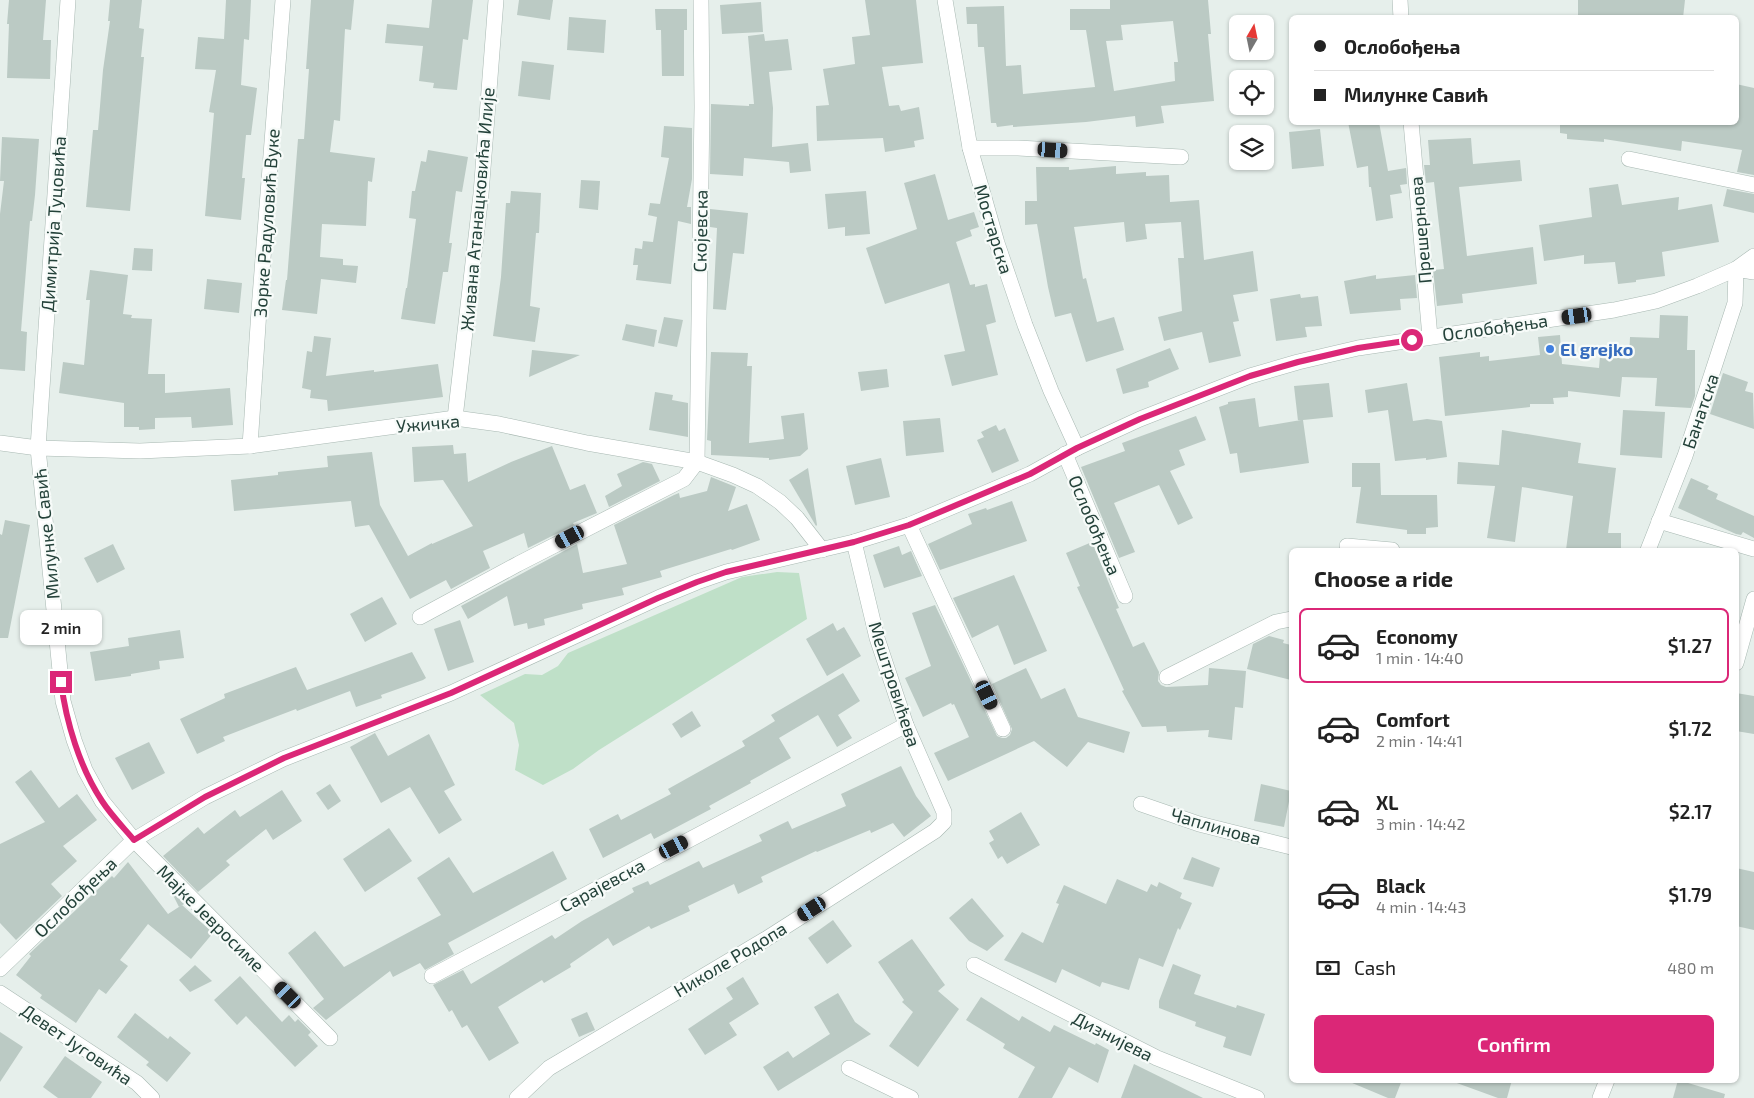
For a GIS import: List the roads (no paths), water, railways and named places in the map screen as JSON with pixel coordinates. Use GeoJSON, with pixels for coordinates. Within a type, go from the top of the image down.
{"type":"FeatureCollection","features":[{"type":"Feature","properties":{"kind":"street","name":"Димитрија Туцовића"},"geometry":{"type":"LineString","coordinates":[[38,448],[68,0]]}},
{"type":"Feature","properties":{"kind":"street","name":"Зорке Радуловић Вуке"},"geometry":{"type":"LineString","coordinates":[[250,446],[283,0]]}},
{"type":"Feature","properties":{"kind":"street","name":"Живана Атанацковића Илије"},"geometry":{"type":"LineString","coordinates":[[454,418],[481,194],[496,0]]}},
{"type":"Feature","properties":{"kind":"street","name":"Скојевска"},"geometry":{"type":"LineString","coordinates":[[697,462],[702,107],[701,0]]}},
{"type":"Feature","properties":{"kind":"street","name":"Мостарска"},"geometry":{"type":"LineString","coordinates":[[945,0],[970,148],[997,243],[1071,451]]}},
{"type":"Feature","properties":{"kind":"street"},"geometry":{"type":"LineString","coordinates":[[1400,0],[1401,15]]}},
{"type":"Feature","properties":{"kind":"street","name":"Прешернова"},"geometry":{"type":"LineString","coordinates":[[1410,125],[1430,337]]}},
{"type":"Feature","properties":{"kind":"street"},"geometry":{"type":"LineString","coordinates":[[970,148],[1018,148],[1181,157]]}},
{"type":"Feature","properties":{"kind":"street"},"geometry":{"type":"LineString","coordinates":[[1629,159],[1754,186]]}},
{"type":"Feature","properties":{"kind":"street","name":"Ослобођења"},"geometry":{"type":"LineString","coordinates":[[0,969],[134,840],[205,797],[284,758],[451,693],[697,582],[726,572],[854,542],[909,525],[1030,474],[1071,451],[1140,419],[1250,376],[1298,362],[1358,348],[1614,310],[1656,301],[1698,286],[1736,269],[1754,256]]}},
{"type":"Feature","properties":{"kind":"street"},"geometry":{"type":"LineString","coordinates":[[1736,269],[1754,272]]}},
{"type":"Feature","properties":{"kind":"street","name":"Банатска"},"geometry":{"type":"LineString","coordinates":[[1649,548],[1684,456],[1736,303],[1736,269]]}},
{"type":"Feature","properties":{"kind":"street","name":"Ужичка"},"geometry":{"type":"LineString","coordinates":[[0,443],[38,448],[140,451],[250,446],[454,418],[499,424],[587,443],[697,462],[757,486],[780,502],[797,518],[822,550]]}},
{"type":"Feature","properties":{"kind":"street","name":"Милунке Савић"},"geometry":{"type":"LineString","coordinates":[[38,448],[63,701],[85,770],[102,801],[134,840]]}},
{"type":"Feature","properties":{"kind":"street","name":"Ослобођења"},"geometry":{"type":"LineString","coordinates":[[1071,451],[1125,596]]}},
{"type":"Feature","properties":{"kind":"street"},"geometry":{"type":"LineString","coordinates":[[420,617],[518,564],[684,479],[697,462]]}},
{"type":"Feature","properties":{"kind":"street"},"geometry":{"type":"LineString","coordinates":[[1659,521],[1754,549]]}},
{"type":"Feature","properties":{"kind":"street"},"geometry":{"type":"LineString","coordinates":[[909,525],[1003,729]]}},
{"type":"Feature","properties":{"kind":"street","name":"Мештровићева"},"geometry":{"type":"LineString","coordinates":[[854,542],[877,638],[906,725],[944,812],[944,822]]}},
{"type":"Feature","properties":{"kind":"street"},"geometry":{"type":"LineString","coordinates":[[1347,546],[1370,548]]}},
{"type":"Feature","properties":{"kind":"street"},"geometry":{"type":"LineString","coordinates":[[1739,652],[1754,599]]}},
{"type":"Feature","properties":{"kind":"street"},"geometry":{"type":"LineString","coordinates":[[1167,677],[1276,622],[1289,619]]}},
{"type":"Feature","properties":{"kind":"street","name":"Сарајевска"},"geometry":{"type":"LineString","coordinates":[[432,976],[906,725]]}},
{"type":"Feature","properties":{"kind":"street","name":"Чаплинова"},"geometry":{"type":"LineString","coordinates":[[1142,804],[1199,824],[1289,846]]}},
{"type":"Feature","properties":{"kind":"street","name":"Николе Родопа"},"geometry":{"type":"LineString","coordinates":[[517,1098],[549,1068],[766,939],[936,831],[944,822]]}},
{"type":"Feature","properties":{"kind":"street","name":"Мајке Јевросиме"},"geometry":{"type":"LineString","coordinates":[[134,840],[330,1038]]}},
{"type":"Feature","properties":{"kind":"street","name":"Дизнијева"},"geometry":{"type":"LineString","coordinates":[[974,965],[1157,1058],[1257,1098]]}},
{"type":"Feature","properties":{"kind":"street","name":"Девет Југовића"},"geometry":{"type":"LineString","coordinates":[[0,993],[137,1083],[152,1098]]}},
{"type":"Feature","properties":{"kind":"street"},"geometry":{"type":"LineString","coordinates":[[849,1068],[911,1098]]}},
{"type":"Feature","properties":{"kind":"street"},"geometry":{"type":"LineString","coordinates":[[1600,1098],[1606,1083]]}},
{"type":"Feature","properties":{"kind":"place","name":"El grejko"},"geometry":{"type":"Point","coordinates":[1550,349]}}]}
